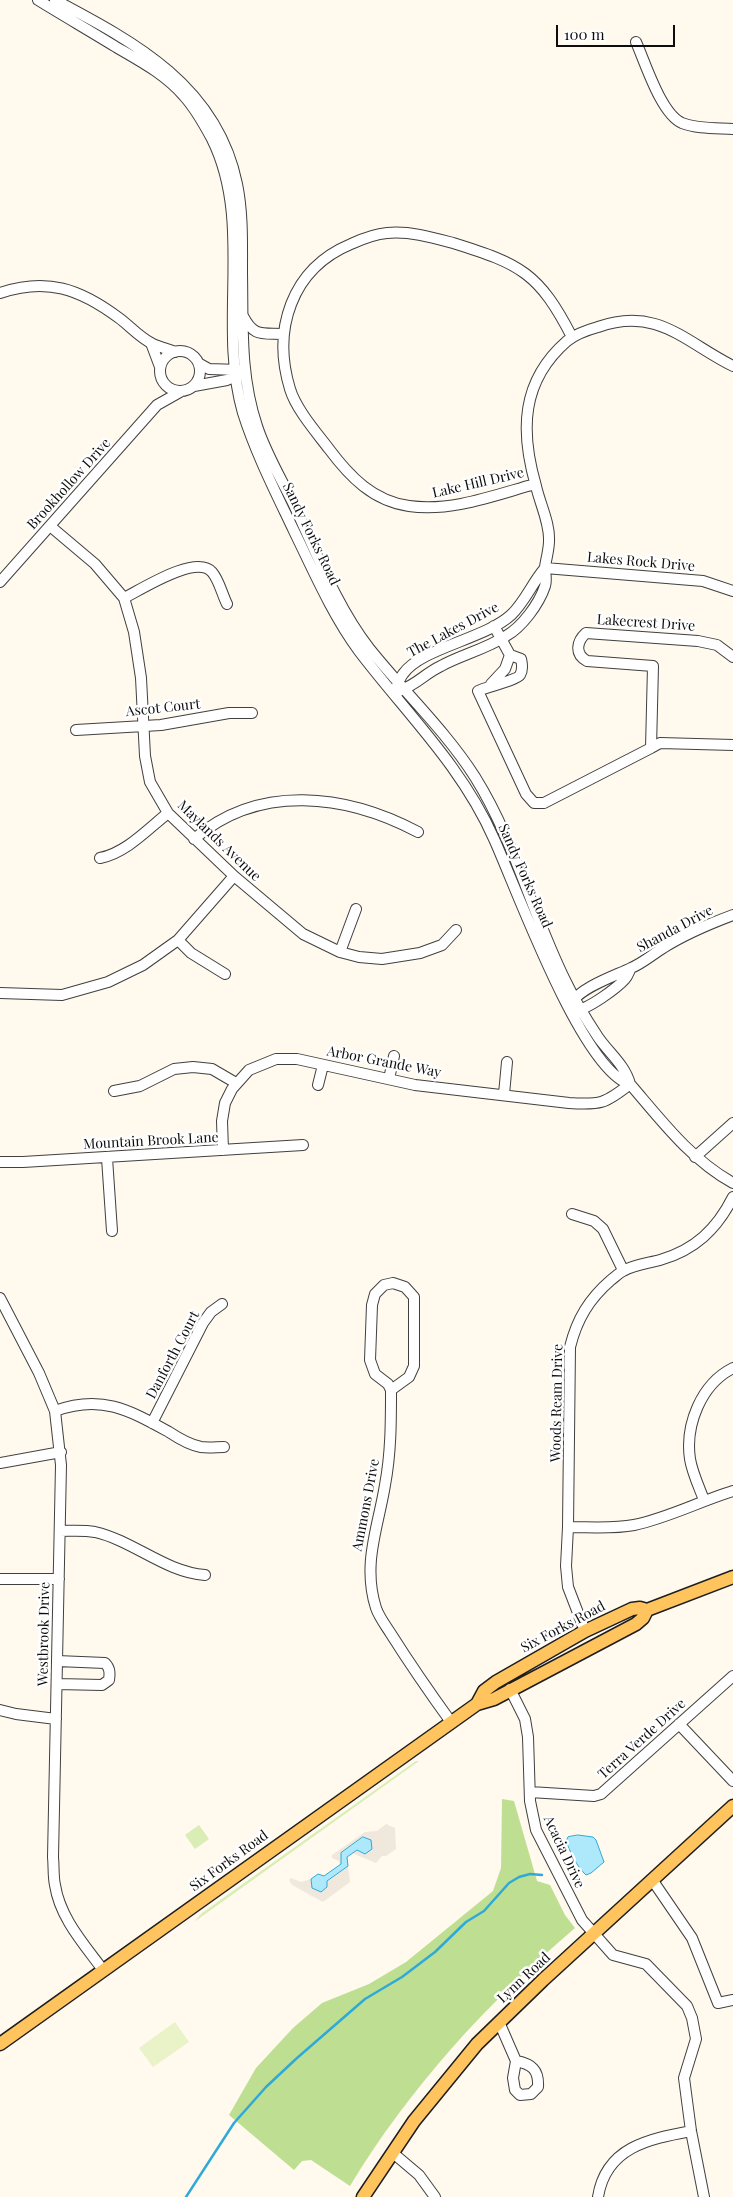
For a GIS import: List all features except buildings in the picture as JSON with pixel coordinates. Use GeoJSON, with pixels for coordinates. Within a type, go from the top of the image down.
{"type":"FeatureCollection","features":[{"type":"Feature","properties":{"kind":"main road","name":"Six Forks Road"},"geometry":{"type":"LineString","coordinates":[[477,1704],[484,1691],[496,1682],[585,1631],[632,1609],[640,1608],[647,1610],[733,1577]]}},
{"type":"Feature","properties":{"kind":"main road","name":"Six Forks Road"},"geometry":{"type":"LineString","coordinates":[[0,2044],[477,1704],[488,1702],[636,1624],[643,1618],[647,1610]]}},
{"type":"Feature","properties":{"kind":"main road","name":"Lynn Road"},"geometry":{"type":"LineString","coordinates":[[363,2197],[440,2087],[499,2022],[733,1806]]}},
{"type":"Feature","properties":{"kind":"street","name":"Sandy Forks Road"},"geometry":{"type":"LineString","coordinates":[[38,0],[167,79],[194,108],[212,140],[224,174],[232,210],[238,373],[243,412],[258,454],[324,593],[345,630],[459,775],[494,837],[553,978],[570,1010],[606,1065],[621,1082],[630,1084]]}},
{"type":"Feature","properties":{"kind":"street","name":"Sandy Forks Road"},"geometry":{"type":"LineString","coordinates":[[55,0],[136,45],[158,61],[192,92],[211,120],[233,166],[239,199],[242,349],[238,373],[258,428],[321,563],[355,628],[462,758],[487,797],[518,861],[552,954],[574,998],[600,1039],[627,1073],[630,1084],[677,1139],[695,1157],[733,1183]]}},
{"type":"Feature","properties":{"kind":"street"},"geometry":{"type":"LineString","coordinates":[[636,42],[669,111],[681,122],[733,129]]}},
{"type":"Feature","properties":{"kind":"street","name":"Lake Hill Drive"},"geometry":{"type":"LineString","coordinates":[[535,484],[462,503],[432,508],[408,506],[385,500],[373,494],[342,467],[309,422],[290,391],[283,363],[283,334],[290,304],[308,274],[331,254],[366,238],[385,233],[404,232],[428,236],[492,255],[518,268],[535,281],[550,299],[572,337]]}},
{"type":"Feature","properties":{"kind":"street"},"geometry":{"type":"LineString","coordinates":[[0,293],[26,286],[40,285],[70,289],[108,310],[151,343],[174,352],[187,352],[200,364],[209,369],[238,373]]}},
{"type":"Feature","properties":{"kind":"street"},"geometry":{"type":"LineString","coordinates":[[242,314],[250,329],[257,333],[283,334]]}},
{"type":"Feature","properties":{"kind":"street","name":"The Lakes Drive"},"geometry":{"type":"LineString","coordinates":[[393,693],[402,686],[415,685],[439,666],[507,636],[527,616],[539,599],[546,584],[545,568],[549,540],[529,455],[525,422],[536,382],[546,362],[572,337],[608,323],[631,320],[654,323],[682,334],[733,366]]}},
{"type":"Feature","properties":{"kind":"street"},"geometry":{"type":"LineString","coordinates":[[242,349],[257,333]]}},
{"type":"Feature","properties":{"kind":"street","name":"Brookhollow Drive"},"geometry":{"type":"LineString","coordinates":[[151,343],[161,365],[163,382],[157,405]]}},
{"type":"Feature","properties":{"kind":"street"},"geometry":{"type":"LineString","coordinates":[[161,365],[169,354],[174,352]]}},
{"type":"Feature","properties":{"kind":"street"},"geometry":{"type":"LineString","coordinates":[[196,384],[201,374],[200,364]]}},
{"type":"Feature","properties":{"kind":"street","name":"Brookhollow Drive"},"geometry":{"type":"LineString","coordinates":[[0,582],[157,405],[196,384],[238,373]]}},
{"type":"Feature","properties":{"kind":"street"},"geometry":{"type":"LineString","coordinates":[[163,382],[170,389],[180,392]]}},
{"type":"Feature","properties":{"kind":"street","name":"Maylands Avenue"},"geometry":{"type":"LineString","coordinates":[[50,526],[95,564],[124,598],[134,632],[140,678],[144,756],[150,782],[168,813],[194,839],[234,876],[303,934],[340,952],[359,957],[382,959],[420,953],[442,945],[456,930]]}},
{"type":"Feature","properties":{"kind":"street"},"geometry":{"type":"LineString","coordinates":[[124,598],[169,575],[189,567],[201,566],[212,572],[227,604]]}},
{"type":"Feature","properties":{"kind":"street","name":"The Lakes Drive"},"geometry":{"type":"LineString","coordinates":[[402,686],[404,673],[417,662],[439,650],[494,626],[511,615],[545,568]]}},
{"type":"Feature","properties":{"kind":"street","name":"Lakes Rock Drive"},"geometry":{"type":"LineString","coordinates":[[545,568],[703,581],[733,591]]}},
{"type":"Feature","properties":{"kind":"street"},"geometry":{"type":"LineString","coordinates":[[494,626],[510,655],[521,659],[520,675],[504,677],[478,691],[526,794],[534,803],[544,803],[660,743],[733,745]]}},
{"type":"Feature","properties":{"kind":"street","name":"Lakecrest Drive"},"geometry":{"type":"LineString","coordinates":[[651,748],[654,666],[587,661],[582,658],[578,649],[579,639],[586,633],[698,641],[717,645],[733,659]]}},
{"type":"Feature","properties":{"kind":"street"},"geometry":{"type":"LineString","coordinates":[[504,677],[510,655]]}},
{"type":"Feature","properties":{"kind":"street","name":"Ascot Court"},"geometry":{"type":"LineString","coordinates":[[76,730],[181,723],[238,712],[252,714]]}},
{"type":"Feature","properties":{"kind":"street"},"geometry":{"type":"LineString","coordinates":[[194,839],[213,824],[242,809],[266,803],[305,801],[340,803],[369,810],[390,817],[418,832]]}},
{"type":"Feature","properties":{"kind":"street"},"geometry":{"type":"LineString","coordinates":[[100,858],[112,856],[122,850],[168,813]]}},
{"type":"Feature","properties":{"kind":"street"},"geometry":{"type":"LineString","coordinates":[[0,993],[62,995],[108,982],[143,965],[178,940],[234,876]]}},
{"type":"Feature","properties":{"kind":"street"},"geometry":{"type":"LineString","coordinates":[[340,952],[356,909]]}},
{"type":"Feature","properties":{"kind":"street","name":"Shanda Drive"},"geometry":{"type":"LineString","coordinates":[[574,998],[682,938],[733,915]]}},
{"type":"Feature","properties":{"kind":"street"},"geometry":{"type":"LineString","coordinates":[[178,940],[190,952],[224,974]]}},
{"type":"Feature","properties":{"kind":"street","name":"Shanda Drive"},"geometry":{"type":"LineString","coordinates":[[581,1010],[626,978],[631,968]]}},
{"type":"Feature","properties":{"kind":"street"},"geometry":{"type":"LineString","coordinates":[[574,998],[570,1010],[581,1010]]}},
{"type":"Feature","properties":{"kind":"street"},"geometry":{"type":"LineString","coordinates":[[389,1079],[394,1056]]}},
{"type":"Feature","properties":{"kind":"street","name":"Arbor Grande Way"},"geometry":{"type":"LineString","coordinates":[[222,1150],[222,1120],[225,1103],[236,1083],[249,1070],[276,1059],[297,1059],[415,1085],[591,1104],[607,1101],[630,1084]]}},
{"type":"Feature","properties":{"kind":"street"},"geometry":{"type":"LineString","coordinates":[[504,1094],[507,1062]]}},
{"type":"Feature","properties":{"kind":"street"},"geometry":{"type":"LineString","coordinates":[[318,1085],[323,1065]]}},
{"type":"Feature","properties":{"kind":"street"},"geometry":{"type":"LineString","coordinates":[[114,1091],[140,1086],[174,1069],[193,1067],[212,1069],[236,1083]]}},
{"type":"Feature","properties":{"kind":"street"},"geometry":{"type":"LineString","coordinates":[[695,1157],[733,1123]]}},
{"type":"Feature","properties":{"kind":"street","name":"Mountain Brook Lane"},"geometry":{"type":"LineString","coordinates":[[0,1162],[107,1158],[303,1145]]}},
{"type":"Feature","properties":{"kind":"street"},"geometry":{"type":"LineString","coordinates":[[107,1158],[112,1231]]}},
{"type":"Feature","properties":{"kind":"street","name":"Woods Ream Drive"},"geometry":{"type":"LineString","coordinates":[[585,1631],[568,1587],[566,1566],[570,1347],[574,1330],[585,1308],[599,1291],[623,1270],[666,1258],[688,1249],[706,1236],[723,1217],[733,1197]]}},
{"type":"Feature","properties":{"kind":"street"},"geometry":{"type":"LineString","coordinates":[[572,1214],[594,1220],[603,1229],[623,1270]]}},
{"type":"Feature","properties":{"kind":"street"},"geometry":{"type":"LineString","coordinates":[[393,1283],[405,1287],[414,1297],[414,1366],[409,1377],[391,1390],[388,1384],[375,1374],[370,1360],[372,1305],[375,1294],[384,1285],[393,1283]]}},
{"type":"Feature","properties":{"kind":"street","name":"Westbrook Drive"},"geometry":{"type":"LineString","coordinates":[[0,1298],[39,1373],[55,1411],[61,1452],[53,1858],[55,1886],[60,1906],[68,1922],[103,1970]]}},
{"type":"Feature","properties":{"kind":"street","name":"Danforth Court"},"geometry":{"type":"LineString","coordinates":[[152,1423],[203,1323],[211,1312],[222,1304]]}},
{"type":"Feature","properties":{"kind":"street"},"geometry":{"type":"LineString","coordinates":[[704,1500],[690,1459],[690,1433],[695,1409],[706,1391],[733,1368]]}},
{"type":"Feature","properties":{"kind":"street","name":"Ammons Drive"},"geometry":{"type":"LineString","coordinates":[[391,1390],[391,1450],[386,1485],[371,1547],[370,1569],[373,1597],[377,1610],[396,1642],[451,1722]]}},
{"type":"Feature","properties":{"kind":"street"},"geometry":{"type":"LineString","coordinates":[[55,1411],[71,1405],[110,1404],[128,1410],[200,1447],[224,1447]]}},
{"type":"Feature","properties":{"kind":"street"},"geometry":{"type":"LineString","coordinates":[[0,1463],[61,1452]]}},
{"type":"Feature","properties":{"kind":"street"},"geometry":{"type":"LineString","coordinates":[[568,1527],[634,1525],[668,1515],[704,1500],[733,1491]]}},
{"type":"Feature","properties":{"kind":"street"},"geometry":{"type":"LineString","coordinates":[[60,1531],[95,1532],[124,1543],[183,1572],[205,1575]]}},
{"type":"Feature","properties":{"kind":"street"},"geometry":{"type":"LineString","coordinates":[[0,1579],[59,1579]]}},
{"type":"Feature","properties":{"kind":"street"},"geometry":{"type":"LineString","coordinates":[[57,1661],[105,1663],[109,1668],[110,1676],[109,1680],[102,1685],[57,1684]]}},
{"type":"Feature","properties":{"kind":"street","name":"Terra Verde Drive"},"geometry":{"type":"LineString","coordinates":[[530,1792],[594,1796],[601,1794],[733,1676]]}},
{"type":"Feature","properties":{"kind":"street","name":"Acacia Drive"},"geometry":{"type":"LineString","coordinates":[[510,1689],[525,1720],[530,1754],[531,1814],[536,1830],[582,1920],[613,1955],[646,1964],[686,2006],[692,2018],[696,2039],[684,2078],[704,2197]]}},
{"type":"Feature","properties":{"kind":"street"},"geometry":{"type":"LineString","coordinates":[[0,1710],[56,1719]]}},
{"type":"Feature","properties":{"kind":"street"},"geometry":{"type":"LineString","coordinates":[[679,1724],[733,1780]]}},
{"type":"Feature","properties":{"kind":"street"},"geometry":{"type":"LineString","coordinates":[[653,1881],[692,1938],[718,2003],[733,2000]]}},
{"type":"Feature","properties":{"kind":"street"},"geometry":{"type":"LineString","coordinates":[[499,2022],[516,2061]]}},
{"type":"Feature","properties":{"kind":"street"},"geometry":{"type":"LineString","coordinates":[[598,2197],[606,2171],[624,2152],[650,2139],[692,2131]]}},
{"type":"Feature","properties":{"kind":"street"},"geometry":{"type":"LineString","coordinates":[[393,2153],[419,2174],[435,2197]]}},
{"type":"Feature","properties":{"kind":"green space"},"geometry":{"type":"Polygon","coordinates":[[[416,1761],[419,1761],[194,1922],[202,1913],[416,1761]]]}},
{"type":"Feature","properties":{"kind":"green space"},"geometry":{"type":"Polygon","coordinates":[[[502,1799],[514,1801],[537,1881],[550,1885],[565,1915],[575,1928],[511,1986],[452,2048],[398,2114],[350,2186],[311,2160],[302,2161],[294,2170],[229,2115],[256,2068],[293,2028],[322,2003],[369,1984],[406,1962],[493,1891],[501,1868],[502,1799]]]}},
{"type":"Feature","properties":{"kind":"green space"},"geometry":{"type":"Polygon","coordinates":[[[199,1825],[209,1839],[195,1849],[185,1835],[199,1825]]]}},
{"type":"Feature","properties":{"kind":"green space"},"geometry":{"type":"Polygon","coordinates":[[[175,2022],[189,2042],[153,2067],[139,2048],[175,2022]]]}},
{"type":"Feature","properties":{"kind":"shaded area"},"geometry":{"type":"Polygon","coordinates":[[[386,1824],[395,1828],[396,1849],[386,1856],[382,1856],[376,1863],[352,1853],[371,1841],[341,1853],[343,1863],[340,1865],[339,1861],[332,1858],[332,1855],[365,1832],[377,1831],[386,1824]]]}},
{"type":"Feature","properties":{"kind":"shaded area"},"geometry":{"type":"Polygon","coordinates":[[[348,1866],[350,1882],[323,1902],[292,1885],[289,1880],[291,1878],[301,1882],[311,1879],[312,1888],[327,1881],[348,1866]]]}},
{"type":"Feature","properties":{"kind":"water"},"geometry":{"type":"Polygon","coordinates":[[[578,1835],[593,1837],[596,1840],[604,1862],[586,1875],[577,1864],[566,1841],[568,1837],[578,1835]]]}},
{"type":"Feature","properties":{"kind":"water"},"geometry":{"type":"Polygon","coordinates":[[[363,1837],[371,1840],[372,1849],[365,1854],[357,1850],[347,1857],[348,1866],[327,1881],[327,1887],[321,1892],[312,1888],[311,1879],[318,1874],[324,1876],[341,1864],[341,1853],[363,1837]]]}},
{"type":"Feature","properties":{"kind":"waterway"},"geometry":{"type":"LineString","coordinates":[[186,2197],[234,2123],[266,2087],[297,2058],[365,1999],[402,1977],[435,1952],[466,1922],[484,1911],[509,1883],[519,1877],[530,1874],[542,1875]]}}]}
